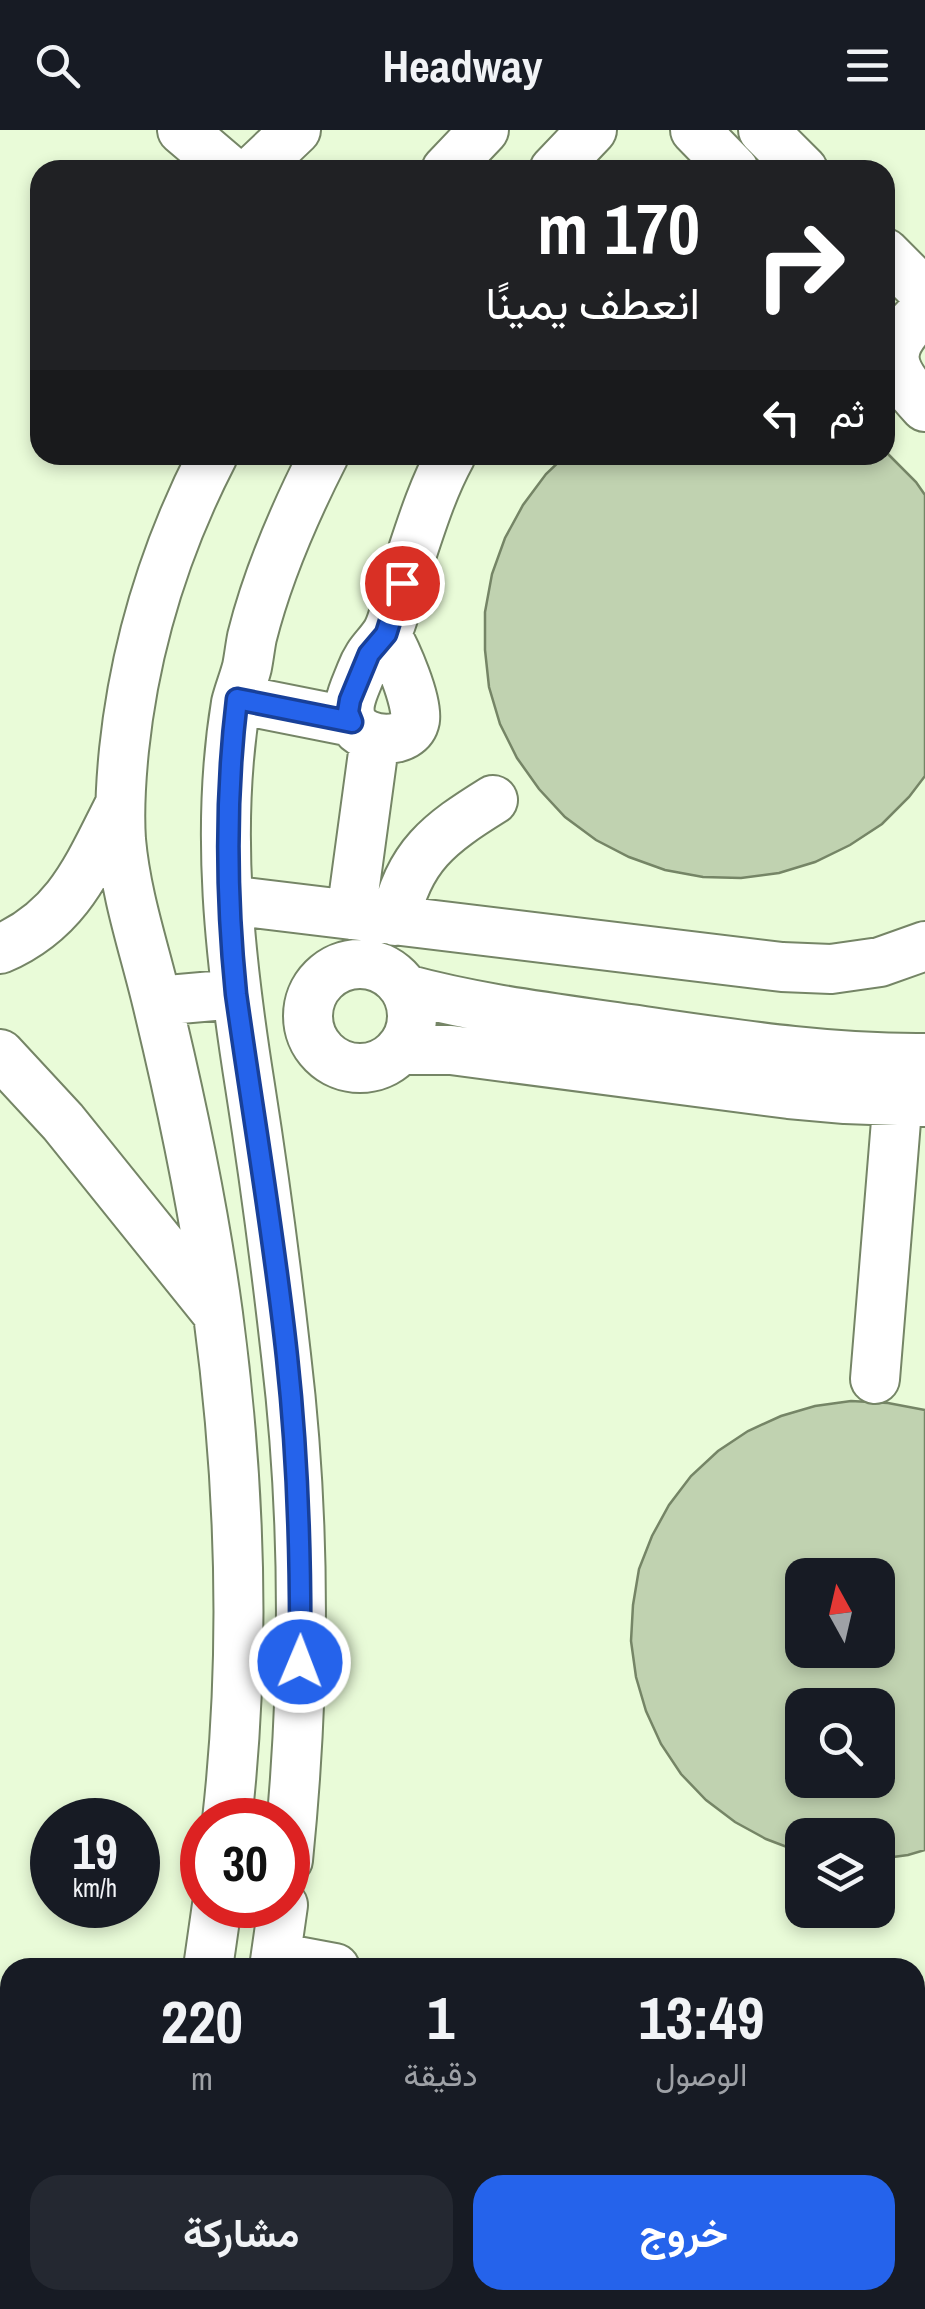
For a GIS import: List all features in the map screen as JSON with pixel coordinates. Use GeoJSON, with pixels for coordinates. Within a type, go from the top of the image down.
{"type":"FeatureCollection","features":[{"type":"Feature","properties":{"kind":"street"},"geometry":{"type":"LineString","coordinates":[[182,130],[217,160]]}},
{"type":"Feature","properties":{"kind":"street"},"geometry":{"type":"LineString","coordinates":[[264,160],[295,130]]}},
{"type":"Feature","properties":{"kind":"street"},"geometry":{"type":"LineString","coordinates":[[456,160],[484,130]]}},
{"type":"Feature","properties":{"kind":"street"},"geometry":{"type":"LineString","coordinates":[[564,160],[592,130]]}},
{"type":"Feature","properties":{"kind":"street"},"geometry":{"type":"LineString","coordinates":[[695,130],[724,160]]}},
{"type":"Feature","properties":{"kind":"street"},"geometry":{"type":"LineString","coordinates":[[763,130],[793,160]]}},
{"type":"Feature","properties":{"kind":"street"},"geometry":{"type":"LineString","coordinates":[[895,262],[925,293]]}},
{"type":"Feature","properties":{"kind":"street"},"geometry":{"type":"LineString","coordinates":[[908,334],[895,360],[898,373],[925,407]]}},
{"type":"Feature","properties":{"kind":"street"},"geometry":{"type":"LineString","coordinates":[[209,465],[182,520],[149,612],[128,707],[120,805],[127,882],[157,1000],[218,1314],[235,1514],[237,1594],[229,1798]]}},
{"type":"Feature","properties":{"kind":"street"},"geometry":{"type":"LineString","coordinates":[[292,1798],[301,1586],[296,1471],[287,1357],[236,994],[228,900],[228,791],[237,699],[253,636],[271,580],[319,465]]}},
{"type":"Feature","properties":{"kind":"street"},"geometry":{"type":"LineString","coordinates":[[447,465],[425,514],[386,634],[363,665],[348,712],[364,730],[371,929],[380,968],[405,989],[412,1020],[400,1050],[386,1061],[355,1068],[339,1064],[314,1042],[308,1027],[311,995],[333,971],[348,964],[371,929],[406,882],[415,863],[428,847],[442,833],[493,800]]}},
{"type":"Feature","properties":{"kind":"street"},"geometry":{"type":"LineString","coordinates":[[237,699],[396,737],[405,734],[416,718],[415,707],[386,634]]}},
{"type":"Feature","properties":{"kind":"street"},"geometry":{"type":"LineString","coordinates":[[0,949],[38,929],[73,894],[120,805]]}},
{"type":"Feature","properties":{"kind":"street"},"geometry":{"type":"LineString","coordinates":[[228,900],[371,929],[782,967],[831,969],[880,962],[925,946]]}},
{"type":"Feature","properties":{"kind":"street"},"geometry":{"type":"LineString","coordinates":[[405,989],[509,1011],[812,1054],[912,1080]]}},
{"type":"Feature","properties":{"kind":"street"},"geometry":{"type":"LineString","coordinates":[[157,1000],[236,994]]}},
{"type":"Feature","properties":{"kind":"street"},"geometry":{"type":"LineString","coordinates":[[400,1050],[450,1050],[789,1094],[912,1080]]}},
{"type":"Feature","properties":{"kind":"street"},"geometry":{"type":"LineString","coordinates":[[0,1054],[62,1122],[218,1314]]}},
{"type":"Feature","properties":{"kind":"street"},"geometry":{"type":"LineString","coordinates":[[875,1379],[912,1080]]}},
{"type":"Feature","properties":{"kind":"street"},"geometry":{"type":"LineString","coordinates":[[209,1958],[214,1928]]}},
{"type":"Feature","properties":{"kind":"street"},"geometry":{"type":"LineString","coordinates":[[276,1958],[280,1928]]}},
{"type":"Feature","properties":{"kind":"building"},"geometry":{"type":"Polygon","coordinates":[[[895,461],[925,495],[925,776],[909,797],[882,824],[815,862],[779,873],[741,878],[665,870],[596,840],[565,817],[517,758],[500,724],[489,687],[485,650],[485,612],[492,574],[505,538],[555,465],[895,465],[895,461]]]}},
{"type":"Feature","properties":{"kind":"building"},"geometry":{"type":"Polygon","coordinates":[[[851,1401],[925,1410],[925,1850],[895,1857],[895,1818],[785,1818],[785,1846],[766,1839],[706,1800],[681,1774],[646,1711],[631,1641],[639,1569],[652,1536],[691,1476],[748,1431],[781,1416],[851,1401]]]}},
{"type":"Feature","properties":{"kind":"route"},"geometry":{"type":"LineString","coordinates":[[300,1662],[301,1586],[287,1357],[231,948],[227,854],[230,760],[237,699],[352,722],[348,712],[350,700],[363,665],[386,634],[402,583]]}}]}
